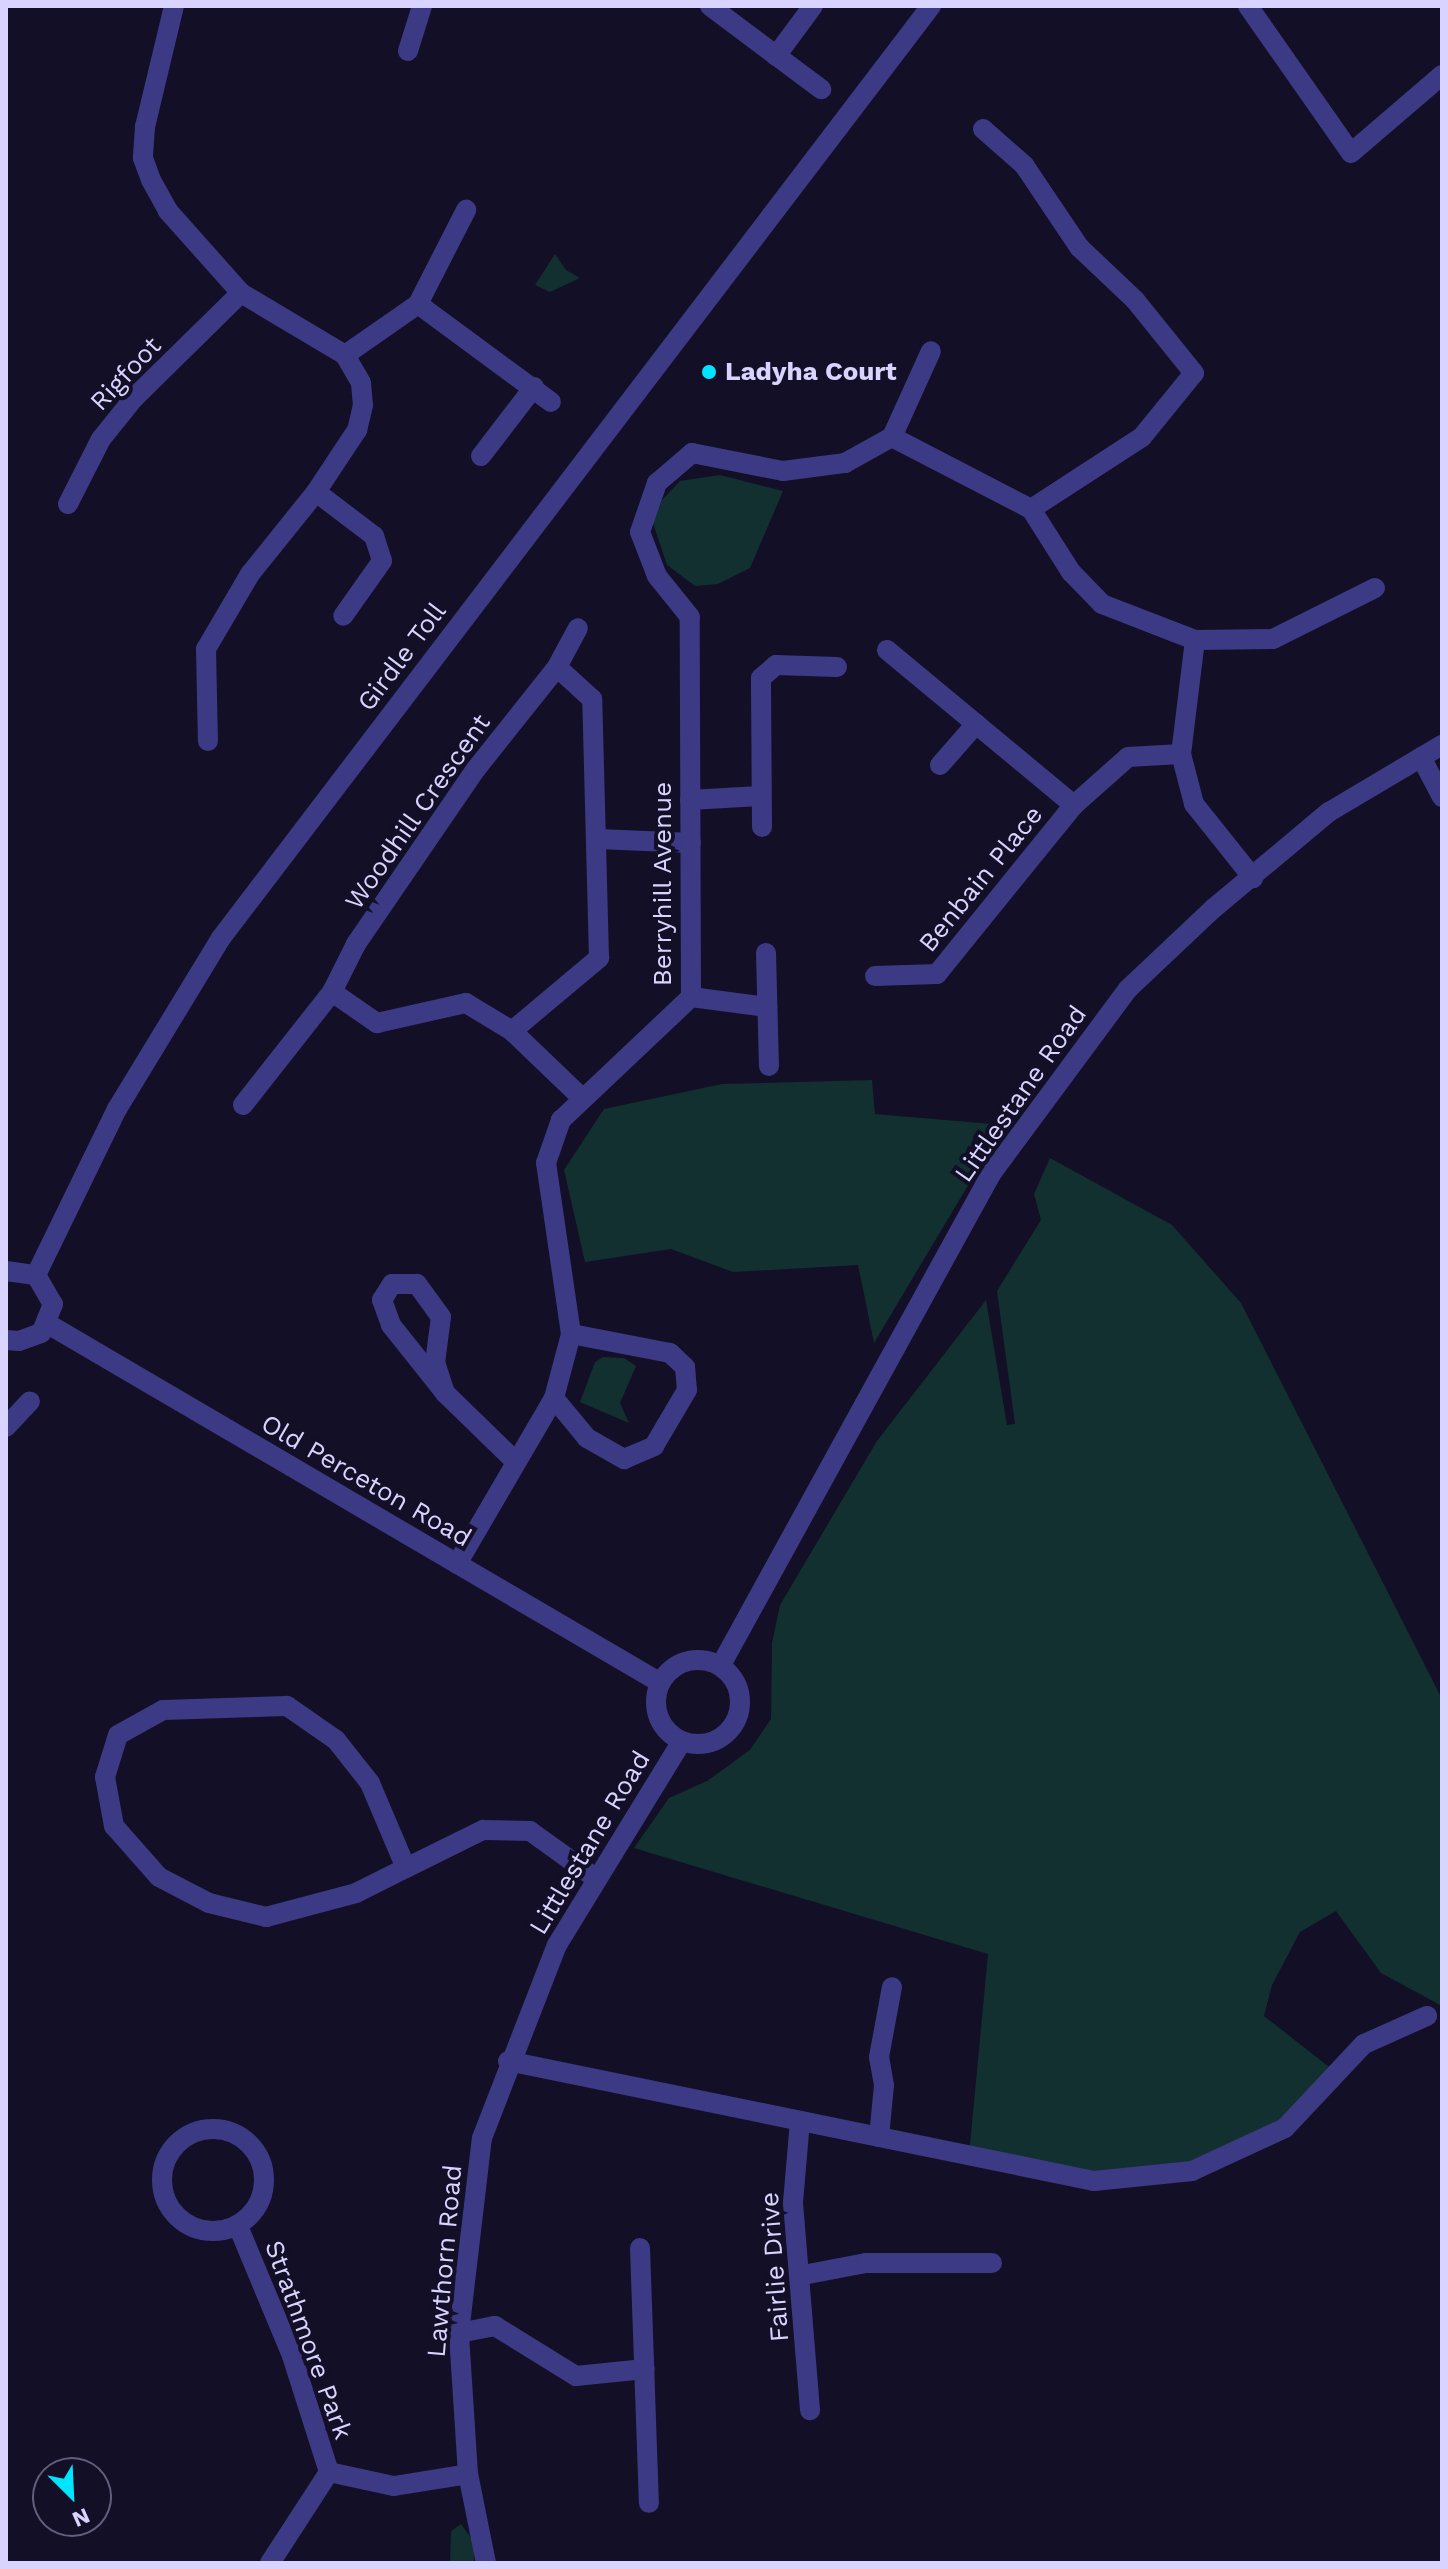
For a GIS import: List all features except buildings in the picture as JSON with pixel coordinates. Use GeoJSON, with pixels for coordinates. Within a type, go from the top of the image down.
{"type":"FeatureCollection","features":[{"type":"Feature","properties":{"kind":"street"},"geometry":{"type":"LineString","coordinates":[[174,6],[149,102],[143,158],[168,211],[241,293],[345,355],[361,383],[363,405],[357,430],[316,492],[250,574],[206,649],[208,741]]}},
{"type":"Feature","properties":{"kind":"street"},"geometry":{"type":"LineString","coordinates":[[408,51],[422,6]]}},
{"type":"Feature","properties":{"kind":"street"},"geometry":{"type":"LineString","coordinates":[[710,6],[821,89]]}},
{"type":"Feature","properties":{"kind":"street"},"geometry":{"type":"LineString","coordinates":[[776,56],[813,6]]}},
{"type":"Feature","properties":{"kind":"street","name":"Girdle Toll"},"geometry":{"type":"LineString","coordinates":[[36,1275],[117,1109],[221,938],[931,6]]}},
{"type":"Feature","properties":{"kind":"street"},"geometry":{"type":"LineString","coordinates":[[1248,6],[1279,56],[1351,153],[1442,75]]}},
{"type":"Feature","properties":{"kind":"street"},"geometry":{"type":"LineString","coordinates":[[983,129],[1024,165],[1079,247],[1135,300],[1194,373],[1142,437],[1031,509]]}},
{"type":"Feature","properties":{"kind":"street"},"geometry":{"type":"LineString","coordinates":[[345,355],[418,304],[466,210]]}},
{"type":"Feature","properties":{"kind":"street","name":"Rigfoot"},"geometry":{"type":"LineString","coordinates":[[68,504],[101,439],[134,398],[241,293]]}},
{"type":"Feature","properties":{"kind":"street"},"geometry":{"type":"LineString","coordinates":[[418,304],[551,402]]}},
{"type":"Feature","properties":{"kind":"street"},"geometry":{"type":"LineString","coordinates":[[931,351],[892,437],[1031,509],[1071,572],[1102,604],[1195,640],[1273,639],[1375,588]]}},
{"type":"Feature","properties":{"kind":"street"},"geometry":{"type":"LineString","coordinates":[[481,456],[534,387]]}},
{"type":"Feature","properties":{"kind":"street","name":"Berryhill Avenue"},"geometry":{"type":"LineString","coordinates":[[457,1564],[554,1398],[571,1334],[546,1163],[561,1120],[691,997],[690,617],[657,576],[640,532],[657,483],[692,453],[783,471],[845,463],[892,437]]}},
{"type":"Feature","properties":{"kind":"street"},"geometry":{"type":"LineString","coordinates":[[316,492],[374,536],[382,561],[343,616]]}},
{"type":"Feature","properties":{"kind":"street","name":"Woodhill Crescent"},"geometry":{"type":"LineString","coordinates":[[243,1105],[332,992],[356,944],[476,769],[557,667],[578,628]]}},
{"type":"Feature","properties":{"kind":"street"},"geometry":{"type":"LineString","coordinates":[[1195,640],[1181,754],[1194,804],[1253,878]]}},
{"type":"Feature","properties":{"kind":"street","name":"Benbain Place"},"geometry":{"type":"LineString","coordinates":[[887,650],[1074,805]]}},
{"type":"Feature","properties":{"kind":"street"},"geometry":{"type":"LineString","coordinates":[[762,827],[761,678],[776,665],[837,667]]}},
{"type":"Feature","properties":{"kind":"street"},"geometry":{"type":"LineString","coordinates":[[512,1031],[599,958],[599,839],[592,699],[557,667]]}},
{"type":"Feature","properties":{"kind":"street"},"geometry":{"type":"LineString","coordinates":[[940,765],[976,724]]}},
{"type":"Feature","properties":{"kind":"street","name":"Littlestane Road"},"geometry":{"type":"LineString","coordinates":[[721,1665],[991,1174],[1128,989],[1329,812],[1442,745]]}},
{"type":"Feature","properties":{"kind":"street","name":"Benbain Place"},"geometry":{"type":"LineString","coordinates":[[875,976],[937,974],[1074,805],[1128,757],[1181,754]]}},
{"type":"Feature","properties":{"kind":"street"},"geometry":{"type":"LineString","coordinates":[[1421,757],[1442,797]]}},
{"type":"Feature","properties":{"kind":"street"},"geometry":{"type":"LineString","coordinates":[[690,800],[760,796]]}},
{"type":"Feature","properties":{"kind":"street"},"geometry":{"type":"LineString","coordinates":[[599,839],[691,843]]}},
{"type":"Feature","properties":{"kind":"street"},"geometry":{"type":"LineString","coordinates":[[766,953],[769,1066]]}},
{"type":"Feature","properties":{"kind":"street"},"geometry":{"type":"LineString","coordinates":[[332,992],[377,1023],[466,1003],[512,1031],[583,1099]]}},
{"type":"Feature","properties":{"kind":"street"},"geometry":{"type":"LineString","coordinates":[[691,997],[767,1007]]}},
{"type":"Feature","properties":{"kind":"street"},"geometry":{"type":"LineString","coordinates":[[6,1271],[36,1275],[50,1292],[48,1324],[30,1339],[6,1340]]}},
{"type":"Feature","properties":{"kind":"street"},"geometry":{"type":"LineString","coordinates":[[445,1393],[435,1363],[441,1317],[417,1284],[392,1284],[382,1300],[391,1325],[445,1393],[516,1462]]}},
{"type":"Feature","properties":{"kind":"street","name":"Old Perceton Road"},"geometry":{"type":"LineString","coordinates":[[48,1324],[659,1682]]}},
{"type":"Feature","properties":{"kind":"street"},"geometry":{"type":"LineString","coordinates":[[554,1398],[587,1438],[624,1459],[654,1446],[687,1390],[685,1367],[670,1353],[571,1334]]}},
{"type":"Feature","properties":{"kind":"street"},"geometry":{"type":"LineString","coordinates":[[6,1427],[30,1401]]}},
{"type":"Feature","properties":{"kind":"street"},"geometry":{"type":"LineString","coordinates":[[688,1660],[721,1665],[739,1688],[741,1703],[734,1725],[714,1741],[682,1741],[660,1722],[655,1696],[659,1682],[688,1660]]}},
{"type":"Feature","properties":{"kind":"street"},"geometry":{"type":"LineString","coordinates":[[406,1868],[370,1783],[336,1740],[287,1706],[163,1710],[118,1735],[105,1777],[114,1826],[159,1877],[209,1903],[266,1917],[356,1893],[483,1830],[530,1831],[594,1877]]}},
{"type":"Feature","properties":{"kind":"street","name":"Littlestane Road"},"geometry":{"type":"LineString","coordinates":[[508,2061],[557,1945],[594,1877],[682,1741]]}},
{"type":"Feature","properties":{"kind":"street"},"geometry":{"type":"LineString","coordinates":[[879,2137],[884,2085],[879,2057],[892,1987]]}},
{"type":"Feature","properties":{"kind":"street"},"geometry":{"type":"LineString","coordinates":[[508,2061],[1094,2181],[1192,2171],[1285,2128],[1364,2044],[1427,2016]]}},
{"type":"Feature","properties":{"kind":"street","name":"Lawthorn Road"},"geometry":{"type":"LineString","coordinates":[[486,2563],[468,2474],[459,2333],[482,2138],[508,2061]]}},
{"type":"Feature","properties":{"kind":"street","name":"Fairlie Drive"},"geometry":{"type":"LineString","coordinates":[[800,2121],[793,2203],[803,2275],[810,2410]]}},
{"type":"Feature","properties":{"kind":"street","name":"Strathmore Park"},"geometry":{"type":"LineString","coordinates":[[216,2129],[242,2137],[264,2169],[261,2200],[238,2226],[221,2232],[194,2228],[167,2202],[162,2185],[169,2155],[198,2131],[216,2129]]}},
{"type":"Feature","properties":{"kind":"street","name":"Strathmore Park"},"geometry":{"type":"LineString","coordinates":[[238,2226],[292,2356],[329,2472]]}},
{"type":"Feature","properties":{"kind":"street"},"geometry":{"type":"LineString","coordinates":[[640,2248],[649,2503]]}},
{"type":"Feature","properties":{"kind":"street"},"geometry":{"type":"LineString","coordinates":[[803,2275],[866,2263],[992,2263]]}},
{"type":"Feature","properties":{"kind":"street"},"geometry":{"type":"LineString","coordinates":[[459,2333],[495,2326],[576,2376],[645,2369]]}},
{"type":"Feature","properties":{"kind":"street","name":"Strathmore Park"},"geometry":{"type":"LineString","coordinates":[[329,2472],[394,2486],[468,2474]]}},
{"type":"Feature","properties":{"kind":"street","name":"Strathmore Park"},"geometry":{"type":"LineString","coordinates":[[270,2563],[329,2472]]}},
{"type":"Feature","properties":{"kind":"green space"},"geometry":{"type":"Polygon","coordinates":[[[555,254],[566,270],[580,278],[550,292],[535,285],[555,254]]]}},
{"type":"Feature","properties":{"kind":"green space"},"geometry":{"type":"Polygon","coordinates":[[[720,475],[783,491],[750,568],[718,584],[695,586],[667,565],[653,523],[662,500],[680,481],[720,475]]]}},
{"type":"Feature","properties":{"kind":"green space"},"geometry":{"type":"Polygon","coordinates":[[[872,1080],[875,1114],[1004,1125],[874,1343],[858,1265],[733,1272],[671,1249],[585,1262],[564,1170],[604,1109],[722,1084],[872,1080]]]}},
{"type":"Feature","properties":{"kind":"green space"},"geometry":{"type":"Polygon","coordinates":[[[1050,1158],[1172,1225],[1241,1303],[1442,1699],[1442,2006],[1381,1973],[1336,1911],[1300,1932],[1272,1985],[1264,2016],[1337,2073],[1285,2128],[1192,2171],[1094,2181],[969,2155],[988,1954],[634,1848],[669,1798],[707,1781],[750,1750],[771,1719],[772,1643],[780,1605],[877,1441],[986,1300],[1007,1425],[1015,1424],[997,1291],[1041,1220],[1034,1194],[1050,1158]]]}},
{"type":"Feature","properties":{"kind":"green space"},"geometry":{"type":"Polygon","coordinates":[[[603,1357],[624,1358],[636,1366],[620,1403],[629,1423],[580,1402],[595,1362],[603,1357]]]}},
{"type":"Feature","properties":{"kind":"green space"},"geometry":{"type":"Polygon","coordinates":[[[461,2524],[474,2542],[474,2563],[450,2563],[451,2531],[461,2524]]]}},
{"type":"Feature","properties":{"kind":"place","name":"Ladyha Court"},"geometry":{"type":"Point","coordinates":[709,372]}}]}
